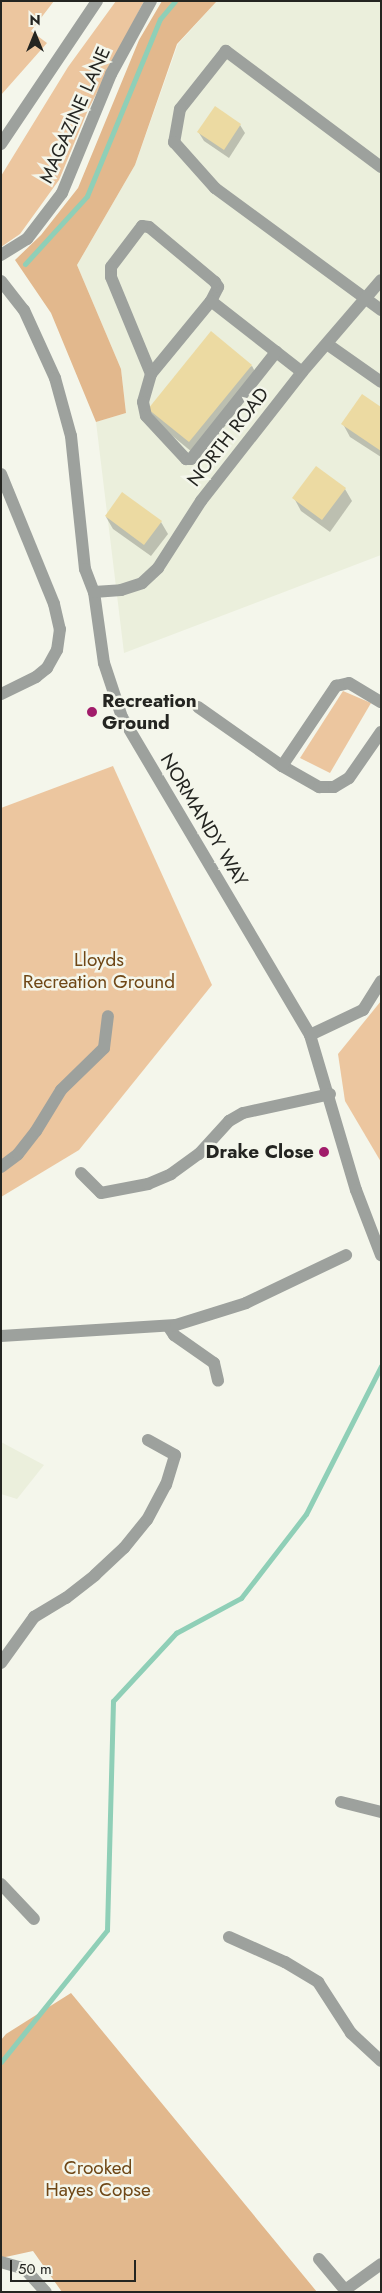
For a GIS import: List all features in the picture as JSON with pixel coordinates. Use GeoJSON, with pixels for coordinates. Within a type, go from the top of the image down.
{"type":"FeatureCollection","features":[{"type":"Feature","properties":{"kind":"street"},"geometry":{"type":"LineString","coordinates":[[1,144],[98,1]]}},
{"type":"Feature","properties":{"kind":"street","name":"MAGAZINE LANE"},"geometry":{"type":"LineString","coordinates":[[1,255],[26,239],[62,193],[111,74],[151,1]]}},
{"type":"Feature","properties":{"kind":"street"},"geometry":{"type":"LineString","coordinates":[[381,166],[226,51],[180,109],[174,142],[215,188],[381,310]]}},
{"type":"Feature","properties":{"kind":"street"},"geometry":{"type":"LineString","coordinates":[[151,374],[110,272],[142,226],[149,227],[215,282],[218,287],[211,300],[151,374],[143,402],[146,416],[186,459],[191,459],[276,352]]}},
{"type":"Feature","properties":{"kind":"street","name":"NORTH ROAD"},"geometry":{"type":"LineString","coordinates":[[94,592],[121,590],[142,583],[158,568],[201,501],[302,372],[381,280]]}},
{"type":"Feature","properties":{"kind":"street","name":"NORMANDY WAY"},"geometry":{"type":"LineString","coordinates":[[1,281],[24,310],[55,378],[71,436],[85,569],[94,592],[104,662],[122,717],[310,1035],[330,1094],[356,1190],[381,1255]]}},
{"type":"Feature","properties":{"kind":"street"},"geometry":{"type":"LineString","coordinates":[[211,300],[302,372]]}},
{"type":"Feature","properties":{"kind":"street"},"geometry":{"type":"LineString","coordinates":[[327,344],[381,382]]}},
{"type":"Feature","properties":{"kind":"street"},"geometry":{"type":"LineString","coordinates":[[1,474],[54,604],[60,629],[57,650],[47,668],[36,677],[1,694]]}},
{"type":"Feature","properties":{"kind":"street"},"geometry":{"type":"LineString","coordinates":[[282,766],[336,686],[349,682],[381,702]]}},
{"type":"Feature","properties":{"kind":"street"},"geometry":{"type":"LineString","coordinates":[[198,707],[282,766],[319,787],[334,787],[349,778],[381,732]]}},
{"type":"Feature","properties":{"kind":"street"},"geometry":{"type":"LineString","coordinates":[[310,1035],[363,1010],[381,981]]}},
{"type":"Feature","properties":{"kind":"street"},"geometry":{"type":"LineString","coordinates":[[1,1167],[18,1154],[36,1131],[61,1090],[104,1048],[108,1016]]}},
{"type":"Feature","properties":{"kind":"street"},"geometry":{"type":"LineString","coordinates":[[81,1173],[101,1193],[148,1184],[172,1174],[198,1154],[230,1121],[243,1113],[330,1094]]}},
{"type":"Feature","properties":{"kind":"street"},"geometry":{"type":"LineString","coordinates":[[1,1336],[168,1326],[246,1303],[346,1255]]}},
{"type":"Feature","properties":{"kind":"street"},"geometry":{"type":"LineString","coordinates":[[168,1326],[174,1334],[214,1363],[218,1381]]}},
{"type":"Feature","properties":{"kind":"street"},"geometry":{"type":"LineString","coordinates":[[1,1663],[34,1617],[66,1598],[95,1575],[124,1548],[146,1520],[166,1485],[175,1455],[148,1440]]}},
{"type":"Feature","properties":{"kind":"street"},"geometry":{"type":"LineString","coordinates":[[341,1802],[381,1812]]}},
{"type":"Feature","properties":{"kind":"street"},"geometry":{"type":"LineString","coordinates":[[1,1884],[34,1919]]}},
{"type":"Feature","properties":{"kind":"street"},"geometry":{"type":"LineString","coordinates":[[229,1937],[285,1962],[318,1982],[351,2033],[381,2061]]}},
{"type":"Feature","properties":{"kind":"street"},"geometry":{"type":"LineString","coordinates":[[319,2259],[345,2290],[381,2264]]}},
{"type":"Feature","properties":{"kind":"street"},"geometry":{"type":"LineString","coordinates":[[1,2262],[25,2269],[46,2292]]}},
{"type":"Feature","properties":{"kind":"shaded area"},"geometry":{"type":"Polygon","coordinates":[[[217,1],[381,1],[381,555],[124,653],[96,422],[126,413],[121,369],[77,265],[135,165],[178,44],[217,1]]]}},
{"type":"Feature","properties":{"kind":"shaded area"},"geometry":{"type":"Polygon","coordinates":[[[1,1442],[44,1465],[17,1499],[1,1494],[1,1442]]]}},
{"type":"Feature","properties":{"kind":"green space"},"geometry":{"type":"Polygon","coordinates":[[[1,1],[54,1],[31,31],[47,43],[1,95],[1,1]]]}},
{"type":"Feature","properties":{"kind":"green space"},"geometry":{"type":"Polygon","coordinates":[[[116,1],[144,1],[88,110],[59,180],[20,234],[1,247],[1,176],[68,67],[116,1]]]}},
{"type":"Feature","properties":{"kind":"green space"},"geometry":{"type":"Polygon","coordinates":[[[162,1],[217,1],[177,44],[135,165],[77,265],[121,369],[126,413],[96,422],[51,313],[15,260],[41,235],[78,188],[139,40],[162,1]]]}},
{"type":"Feature","properties":{"kind":"green space"},"geometry":{"type":"Polygon","coordinates":[[[343,691],[371,703],[330,773],[300,758],[343,691]]]}},
{"type":"Feature","properties":{"kind":"green space","name":"Lloyds Recreation Ground"},"geometry":{"type":"Polygon","coordinates":[[[113,766],[212,985],[79,1150],[1,1197],[1,808],[113,766]]]}},
{"type":"Feature","properties":{"kind":"green space"},"geometry":{"type":"Polygon","coordinates":[[[381,1001],[381,1162],[345,1101],[338,1054],[381,1001]]]}},
{"type":"Feature","properties":{"kind":"green space","name":"Crooked Hayes Copse"},"geometry":{"type":"Polygon","coordinates":[[[71,1993],[317,2292],[62,2292],[33,2251],[1,2258],[1,2040],[6,2034],[71,1993]]]}},
{"type":"Feature","properties":{"kind":"building"},"geometry":{"type":"Polygon","coordinates":[[[215,106],[241,124],[224,150],[197,132],[215,106]]]}},
{"type":"Feature","properties":{"kind":"building"},"geometry":{"type":"Polygon","coordinates":[[[211,331],[252,365],[189,442],[148,409],[211,331]]]}},
{"type":"Feature","properties":{"kind":"building"},"geometry":{"type":"Polygon","coordinates":[[[362,394],[381,407],[381,451],[341,424],[362,394]]]}},
{"type":"Feature","properties":{"kind":"building"},"geometry":{"type":"Polygon","coordinates":[[[316,466],[346,488],[322,520],[292,498],[316,466]]]}},
{"type":"Feature","properties":{"kind":"building"},"geometry":{"type":"Polygon","coordinates":[[[122,492],[162,521],[144,545],[105,516],[122,492]]]}},
{"type":"Feature","properties":{"kind":"waterway"},"geometry":{"type":"LineString","coordinates":[[25,264],[87,196],[160,19],[175,1]]}},
{"type":"Feature","properties":{"kind":"waterway"},"geometry":{"type":"LineString","coordinates":[[1,2062],[107,1930],[113,1701],[176,1633],[241,1598],[306,1514],[381,1366]]}},
{"type":"Feature","properties":{"kind":"place","name":"Recreation Ground"},"geometry":{"type":"Point","coordinates":[92,712]}},
{"type":"Feature","properties":{"kind":"place","name":"Drake Close"},"geometry":{"type":"Point","coordinates":[324,1152]}}]}
